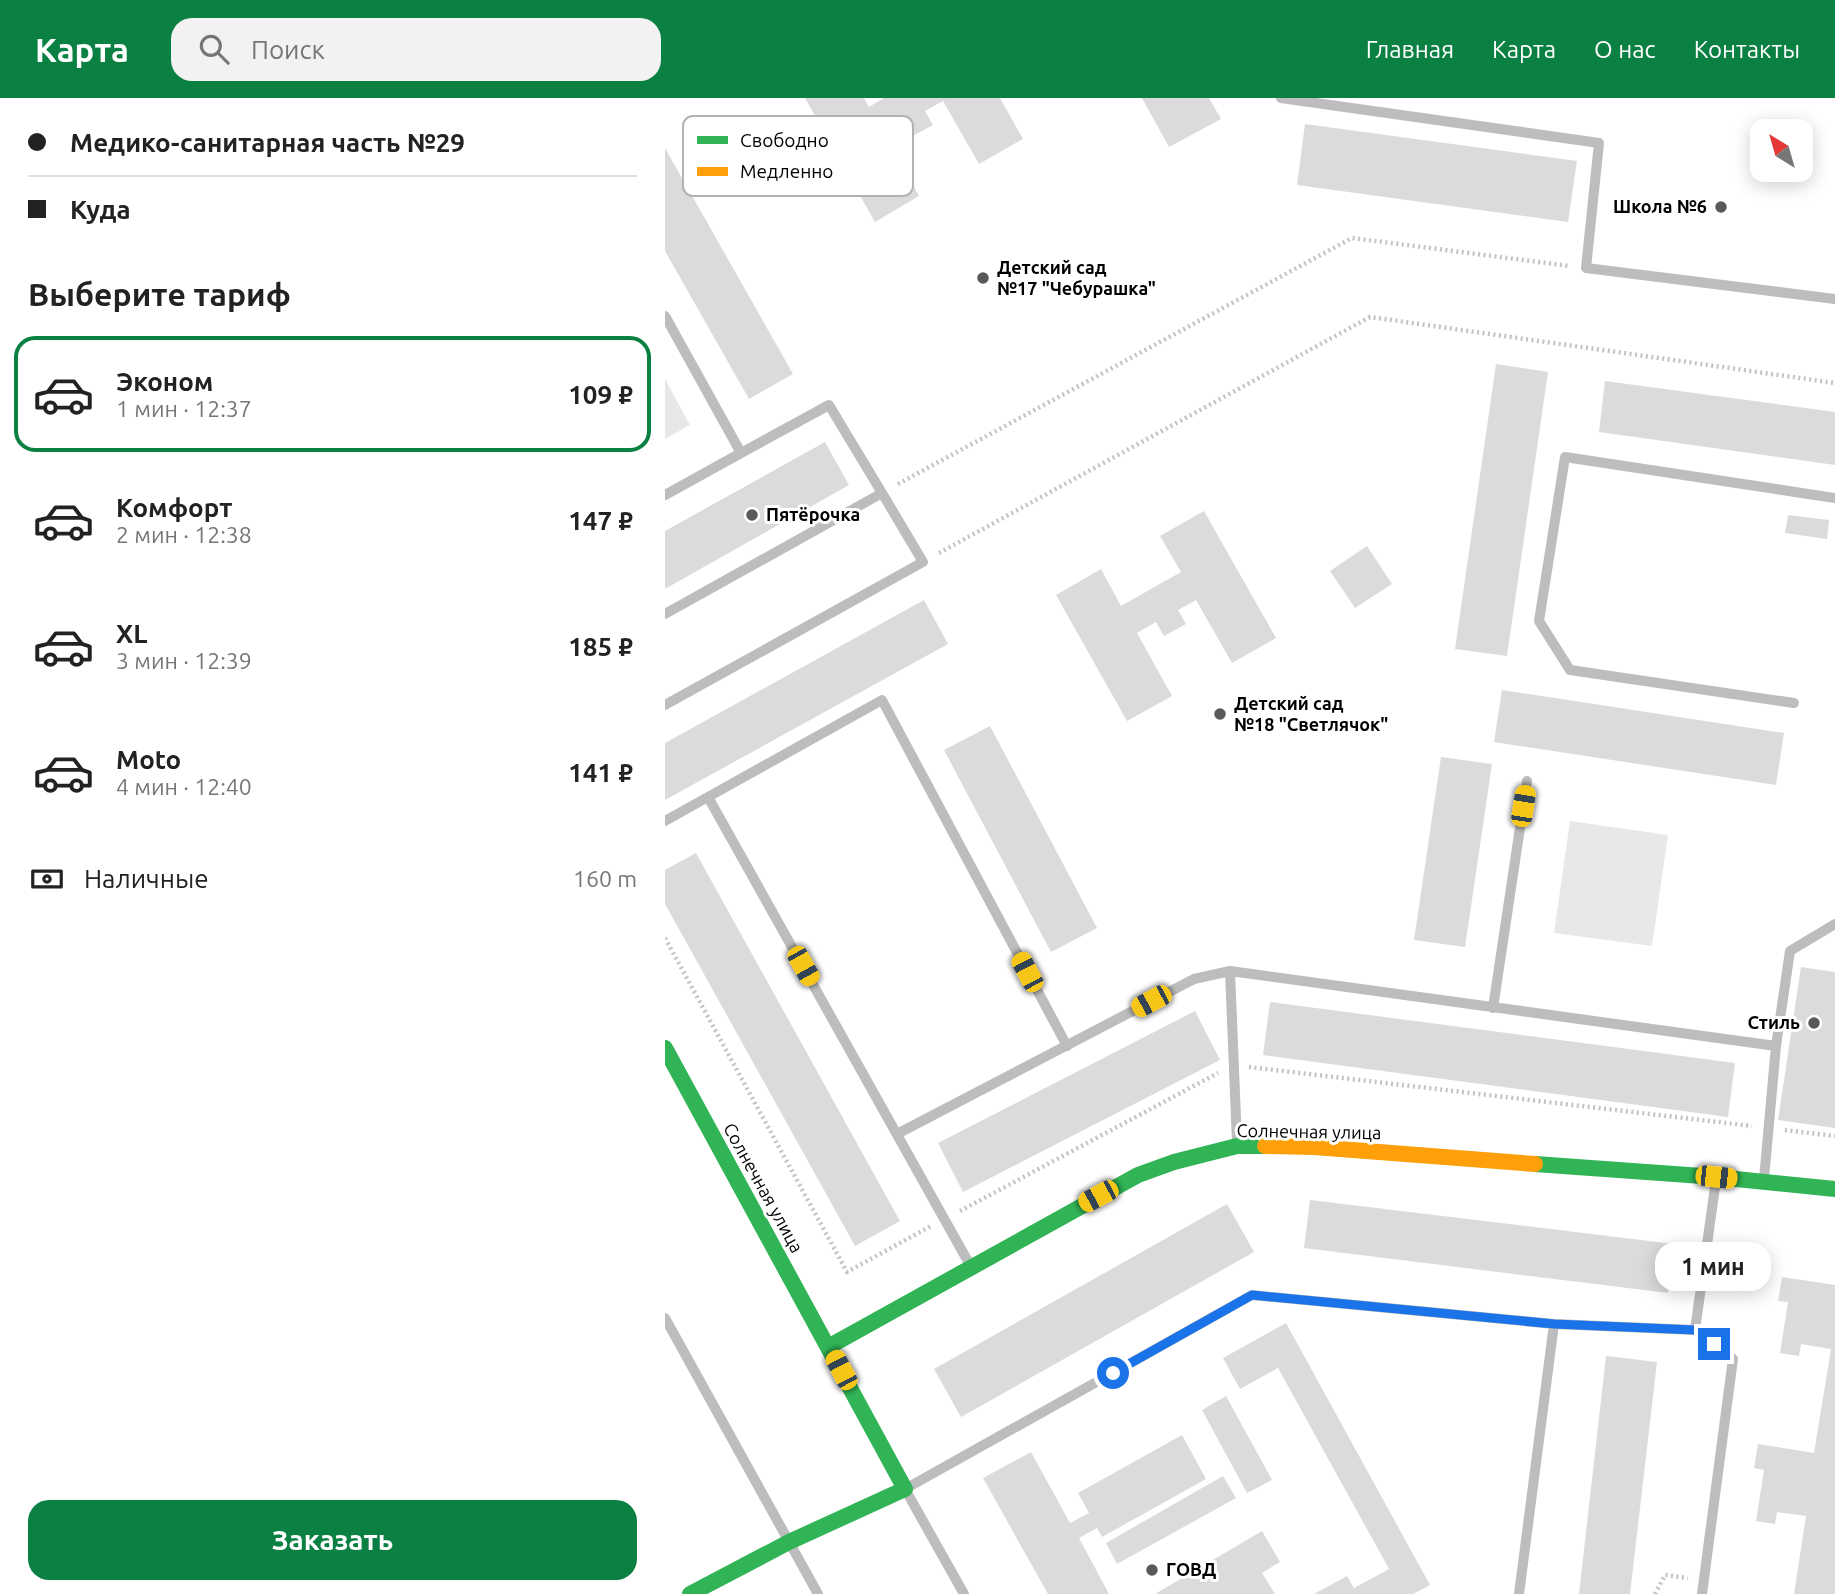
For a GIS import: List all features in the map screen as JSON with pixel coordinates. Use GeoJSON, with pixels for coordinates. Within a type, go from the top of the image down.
{"type":"FeatureCollection","features":[{"type":"Feature","properties":{"kind":"street","name":"Солнечная улица"},"geometry":{"type":"LineString","coordinates":[[665,1048],[905,1489]]}},
{"type":"Feature","properties":{"kind":"street","name":"Солнечная улица"},"geometry":{"type":"LineString","coordinates":[[828,1347],[1138,1175],[1174,1162],[1237,1146],[1314,1147],[1716,1177],[1835,1189]]}},
{"type":"Feature","properties":{"kind":"street"},"geometry":{"type":"LineString","coordinates":[[690,1594],[789,1542],[905,1489]]}},
{"type":"Feature","properties":{"kind":"lane"},"geometry":{"type":"LineString","coordinates":[[1281,98],[1599,143],[1586,268],[1835,299]]}},
{"type":"Feature","properties":{"kind":"lane"},"geometry":{"type":"LineString","coordinates":[[665,316],[741,453]]}},
{"type":"Feature","properties":{"kind":"lane"},"geometry":{"type":"LineString","coordinates":[[665,495],[829,405],[922,562],[665,705]]}},
{"type":"Feature","properties":{"kind":"lane"},"geometry":{"type":"LineString","coordinates":[[1794,703],[1570,670],[1539,621],[1565,457],[1835,498]]}},
{"type":"Feature","properties":{"kind":"lane"},"geometry":{"type":"LineString","coordinates":[[665,614],[882,493]]}},
{"type":"Feature","properties":{"kind":"lane"},"geometry":{"type":"LineString","coordinates":[[665,821],[882,700],[1067,1046]]}},
{"type":"Feature","properties":{"kind":"lane"},"geometry":{"type":"LineString","coordinates":[[1493,1008],[1527,781]]}},
{"type":"Feature","properties":{"kind":"lane"},"geometry":{"type":"LineString","coordinates":[[708,797],[972,1267]]}},
{"type":"Feature","properties":{"kind":"lane"},"geometry":{"type":"LineString","coordinates":[[1763,1182],[1776,1046],[1790,951],[1835,925]]}},
{"type":"Feature","properties":{"kind":"lane"},"geometry":{"type":"LineString","coordinates":[[1230,971],[1237,1146]]}},
{"type":"Feature","properties":{"kind":"lane"},"geometry":{"type":"LineString","coordinates":[[897,1134],[1194,979],[1230,971],[1776,1046]]}},
{"type":"Feature","properties":{"kind":"lane"},"geometry":{"type":"LineString","coordinates":[[1695,1330],[1716,1177]]}},
{"type":"Feature","properties":{"kind":"lane"},"geometry":{"type":"LineString","coordinates":[[905,1489],[1252,1295],[1554,1324],[1695,1330],[1733,1359],[1702,1594]]}},
{"type":"Feature","properties":{"kind":"lane"},"geometry":{"type":"LineString","coordinates":[[665,1318],[818,1594]]}},
{"type":"Feature","properties":{"kind":"lane"},"geometry":{"type":"LineString","coordinates":[[1519,1594],[1554,1324]]}},
{"type":"Feature","properties":{"kind":"lane","name":"Солнечная улица"},"geometry":{"type":"LineString","coordinates":[[905,1489],[964,1594]]}},
{"type":"Feature","properties":{"kind":"path"},"geometry":{"type":"LineString","coordinates":[[882,493],[1352,238],[1586,268]]}},
{"type":"Feature","properties":{"kind":"path"},"geometry":{"type":"LineString","coordinates":[[922,562],[1370,317],[1835,383]]}},
{"type":"Feature","properties":{"kind":"path"},"geometry":{"type":"LineString","coordinates":[[665,938],[847,1272],[1234,1065],[1835,1136]]}},
{"type":"Feature","properties":{"kind":"path"},"geometry":{"type":"LineString","coordinates":[[1655,1594],[1665,1575],[1704,1580]]}},
{"type":"Feature","properties":{"kind":"shaded area"},"geometry":{"type":"Polygon","coordinates":[[[665,379],[690,425],[665,439],[665,379]]]}},
{"type":"Feature","properties":{"kind":"shaded area"},"geometry":{"type":"Polygon","coordinates":[[[1570,821],[1668,835],[1652,946],[1554,933],[1570,821]]]}},
{"type":"Feature","properties":{"kind":"building"},"geometry":{"type":"Polygon","coordinates":[[[805,98],[864,98],[869,107],[884,98],[1000,98],[1023,139],[979,164],[943,101],[925,111],[933,125],[913,136],[913,116],[815,116],[805,98]]]}},
{"type":"Feature","properties":{"kind":"building"},"geometry":{"type":"Polygon","coordinates":[[[1142,98],[1209,98],[1221,119],[1169,147],[1142,98]]]}},
{"type":"Feature","properties":{"kind":"building"},"geometry":{"type":"Polygon","coordinates":[[[1305,124],[1577,161],[1568,222],[1297,185],[1305,124]]]}},
{"type":"Feature","properties":{"kind":"building"},"geometry":{"type":"Polygon","coordinates":[[[665,148],[683,180],[683,196],[692,196],[793,374],[749,399],[665,251],[665,148]]]}},
{"type":"Feature","properties":{"kind":"building"},"geometry":{"type":"Polygon","coordinates":[[[913,185],[919,196],[875,222],[860,196],[913,196],[913,185]]]}},
{"type":"Feature","properties":{"kind":"building"},"geometry":{"type":"Polygon","coordinates":[[[1496,364],[1548,372],[1507,656],[1455,649],[1496,364]]]}},
{"type":"Feature","properties":{"kind":"building"},"geometry":{"type":"Polygon","coordinates":[[[1605,381],[1835,412],[1835,465],[1599,432],[1605,381]]]}},
{"type":"Feature","properties":{"kind":"building"},"geometry":{"type":"Polygon","coordinates":[[[825,442],[849,485],[665,589],[665,531],[825,442]]]}},
{"type":"Feature","properties":{"kind":"building"},"geometry":{"type":"Polygon","coordinates":[[[1204,511],[1276,638],[1232,663],[1196,600],[1178,610],[1186,624],[1164,636],[1156,622],[1137,633],[1172,696],[1127,721],[1056,595],[1101,569],[1121,606],[1181,572],[1160,536],[1204,511]]]}},
{"type":"Feature","properties":{"kind":"building"},"geometry":{"type":"Polygon","coordinates":[[[1788,515],[1829,520],[1827,539],[1785,533],[1788,515]]]}},
{"type":"Feature","properties":{"kind":"building"},"geometry":{"type":"Polygon","coordinates":[[[1367,546],[1392,584],[1355,608],[1330,571],[1367,546]]]}},
{"type":"Feature","properties":{"kind":"building"},"geometry":{"type":"Polygon","coordinates":[[[924,600],[948,644],[665,800],[665,743],[924,600]]]}},
{"type":"Feature","properties":{"kind":"building"},"geometry":{"type":"Polygon","coordinates":[[[1502,690],[1784,733],[1776,785],[1494,742],[1502,690]]]}},
{"type":"Feature","properties":{"kind":"building"},"geometry":{"type":"Polygon","coordinates":[[[990,726],[1097,928],[1051,952],[944,750],[990,726]]]}},
{"type":"Feature","properties":{"kind":"building"},"geometry":{"type":"Polygon","coordinates":[[[1441,757],[1492,764],[1465,947],[1414,940],[1441,757]]]}},
{"type":"Feature","properties":{"kind":"building"},"geometry":{"type":"Polygon","coordinates":[[[696,853],[900,1221],[855,1246],[665,904],[665,870],[696,853]]]}},
{"type":"Feature","properties":{"kind":"building","name":"Стиль"},"geometry":{"type":"Polygon","coordinates":[[[1801,967],[1835,972],[1835,1128],[1778,1120],[1801,967]]]}},
{"type":"Feature","properties":{"kind":"building"},"geometry":{"type":"Polygon","coordinates":[[[1270,1002],[1735,1063],[1728,1117],[1263,1055],[1270,1002]]]}},
{"type":"Feature","properties":{"kind":"building"},"geometry":{"type":"Polygon","coordinates":[[[1195,1011],[1220,1060],[963,1192],[938,1143],[1195,1011]]]}},
{"type":"Feature","properties":{"kind":"building"},"geometry":{"type":"Polygon","coordinates":[[[1310,1200],[1674,1244],[1668,1293],[1304,1248],[1310,1200]]]}},
{"type":"Feature","properties":{"kind":"building"},"geometry":{"type":"Polygon","coordinates":[[[1227,1204],[1254,1252],[961,1417],[934,1369],[1227,1204]]]}},
{"type":"Feature","properties":{"kind":"building"},"geometry":{"type":"Polygon","coordinates":[[[1782,1277],[1835,1285],[1835,1594],[1794,1594],[1806,1516],[1777,1512],[1775,1524],[1756,1521],[1764,1470],[1754,1468],[1758,1444],[1814,1453],[1831,1349],[1801,1344],[1799,1356],[1780,1353],[1788,1302],[1778,1301],[1782,1277]]]}},
{"type":"Feature","properties":{"kind":"building"},"geometry":{"type":"Polygon","coordinates":[[[1286,1323],[1430,1585],[1413,1594],[1314,1594],[1347,1576],[1354,1588],[1389,1569],[1278,1368],[1240,1389],[1223,1358],[1286,1323]]]}},
{"type":"Feature","properties":{"kind":"building"},"geometry":{"type":"Polygon","coordinates":[[[1606,1356],[1657,1362],[1630,1594],[1579,1594],[1606,1356]]]}},
{"type":"Feature","properties":{"kind":"building"},"geometry":{"type":"Polygon","coordinates":[[[1226,1396],[1272,1480],[1247,1493],[1202,1410],[1226,1396]]]}},
{"type":"Feature","properties":{"kind":"building"},"geometry":{"type":"Polygon","coordinates":[[[1182,1435],[1206,1479],[1102,1537],[1097,1528],[1079,1538],[1109,1594],[1048,1594],[983,1478],[1031,1452],[1070,1523],[1089,1513],[1078,1493],[1182,1435]]]}},
{"type":"Feature","properties":{"kind":"building"},"geometry":{"type":"Polygon","coordinates":[[[1223,1476],[1236,1498],[1117,1564],[1106,1543],[1223,1476]]]}},
{"type":"Feature","properties":{"kind":"building"},"geometry":{"type":"Polygon","coordinates":[[[1262,1531],[1280,1562],[1262,1573],[1275,1594],[1155,1594],[1262,1531]]]}},
{"type":"Feature","properties":{"kind":"traffic: fast"},"geometry":{"type":"LineString","coordinates":[[665,1048],[905,1489],[789,1542],[690,1594]]}},
{"type":"Feature","properties":{"kind":"traffic: fast"},"geometry":{"type":"LineString","coordinates":[[828,1347],[1138,1175],[1174,1162],[1237,1146],[1265,1146]]}},
{"type":"Feature","properties":{"kind":"traffic: fast"},"geometry":{"type":"LineString","coordinates":[[1535,1164],[1835,1189]]}},
{"type":"Feature","properties":{"kind":"traffic: slow"},"geometry":{"type":"LineString","coordinates":[[1265,1146],[1314,1147],[1535,1164]]}},
{"type":"Feature","properties":{"kind":"place","name":"Школа №6"},"geometry":{"type":"Point","coordinates":[1721,207]}},
{"type":"Feature","properties":{"kind":"place","name":"Детский сад №17 \"Чебурашка\""},"geometry":{"type":"Point","coordinates":[983,278]}},
{"type":"Feature","properties":{"kind":"place","name":"Пятёрочка"},"geometry":{"type":"Point","coordinates":[752,515]}},
{"type":"Feature","properties":{"kind":"place","name":"Детский сад №18 \"Светлячок\""},"geometry":{"type":"Point","coordinates":[1220,714]}},
{"type":"Feature","properties":{"kind":"place","name":"Стиль"},"geometry":{"type":"Point","coordinates":[1814,1023]}},
{"type":"Feature","properties":{"kind":"place","name":"ГОВД"},"geometry":{"type":"Point","coordinates":[1152,1570]}},
{"type":"Feature","properties":{"kind":"route"},"geometry":{"type":"LineString","coordinates":[[1113,1373],[1252,1295],[1554,1324],[1695,1330],[1714,1344]]}}]}
